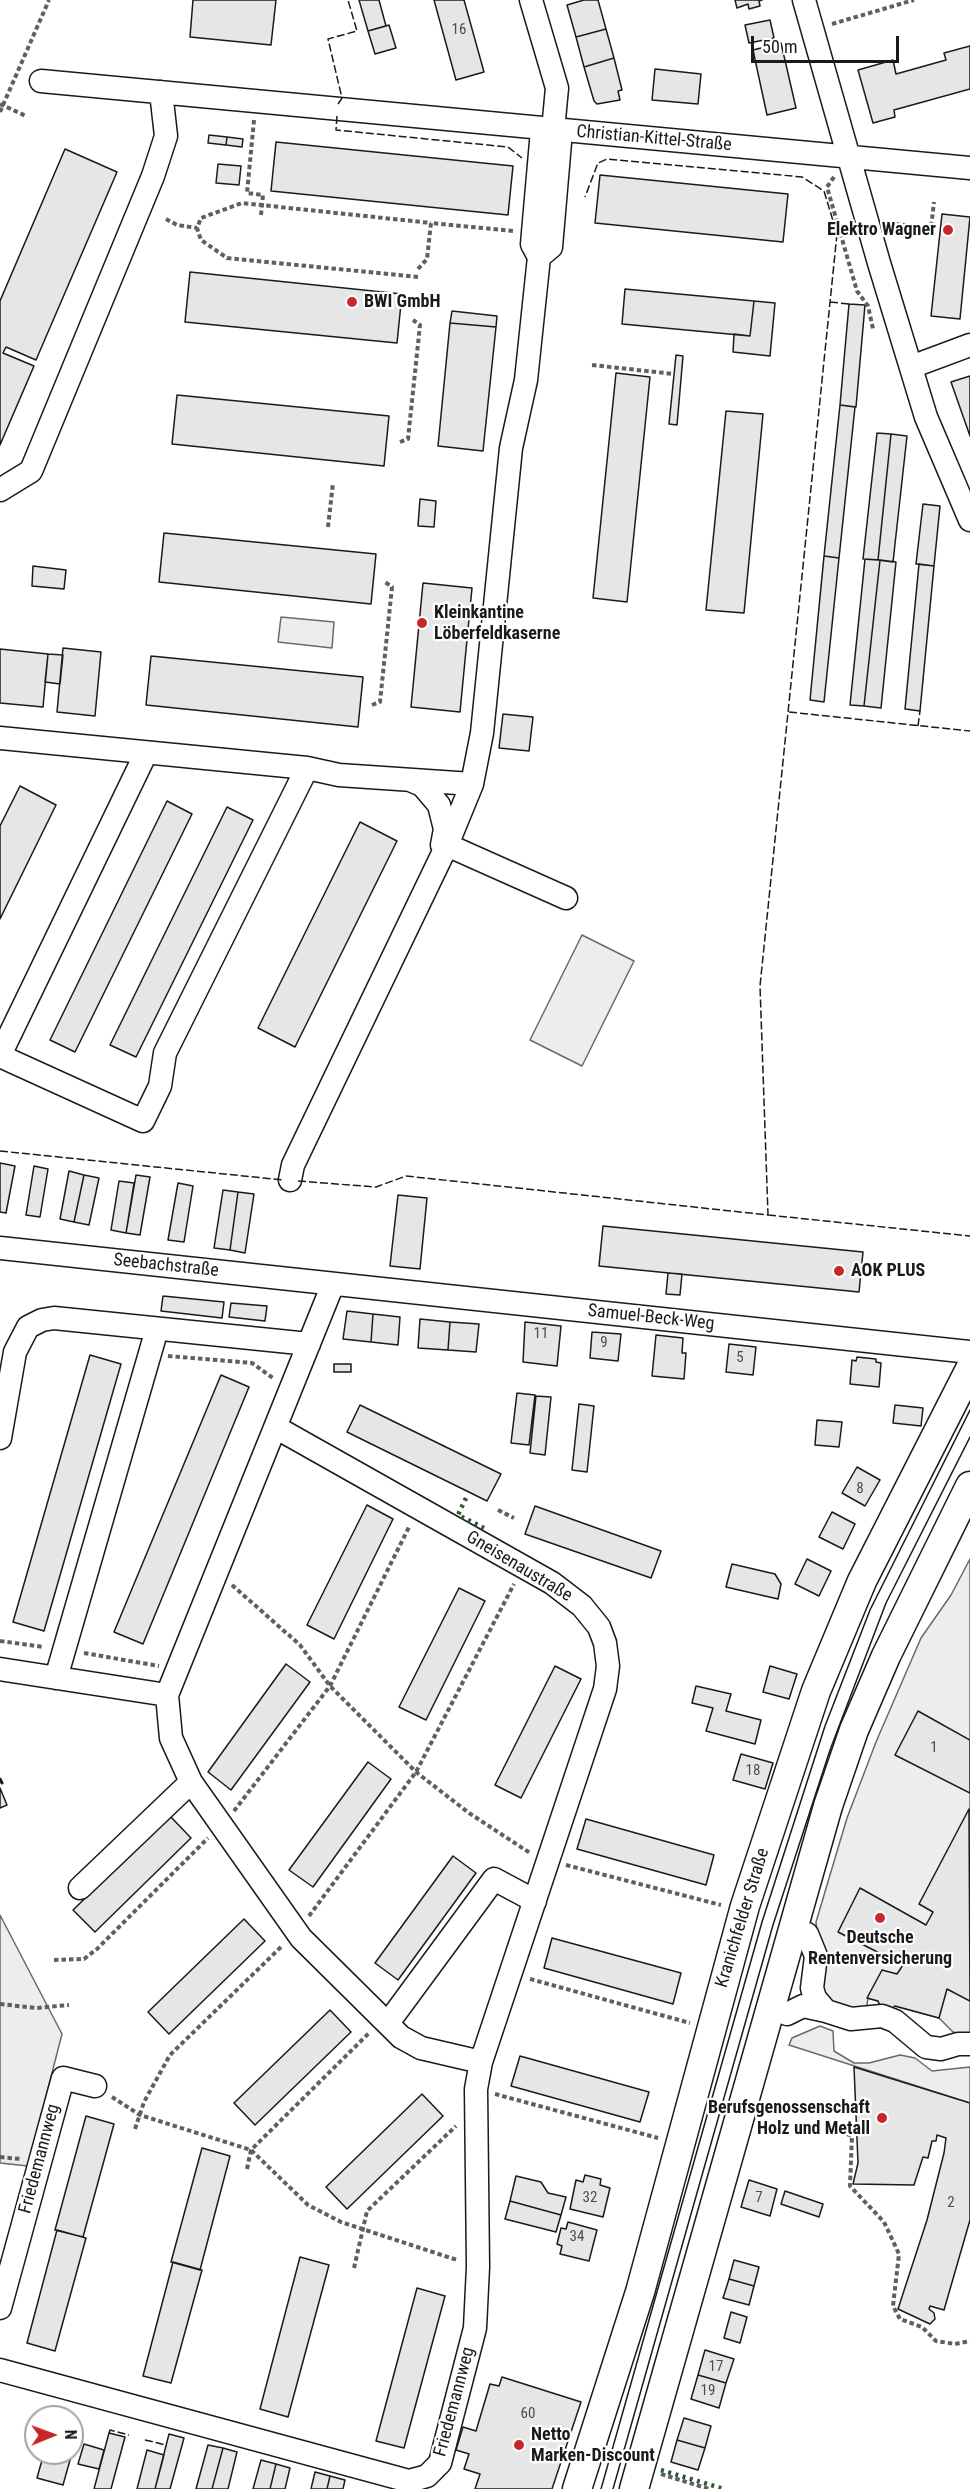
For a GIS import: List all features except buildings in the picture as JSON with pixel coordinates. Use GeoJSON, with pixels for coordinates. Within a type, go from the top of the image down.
{"type":"FeatureCollection","features":[{"type":"Feature","properties":{"kind":"main road","name":"Kranichfelder Straße"},"geometry":{"type":"LineString","coordinates":[[577,2489],[637,2303],[742,1917],[816,1691],[862,1581],[970,1369]]}},
{"type":"Feature","properties":{"kind":"main road"},"geometry":{"type":"LineString","coordinates":[[644,2481],[828,1806],[854,1730],[881,1667],[969,1488]]}},
{"type":"Feature","properties":{"kind":"street"},"geometry":{"type":"LineString","coordinates":[[290,1180],[293,1165],[443,853],[472,784],[482,733],[511,448],[526,380],[539,257],[551,247],[552,130],[557,88],[531,0]]}},
{"type":"Feature","properties":{"kind":"street"},"geometry":{"type":"LineString","coordinates":[[804,0],[926,417],[970,520]]}},
{"type":"Feature","properties":{"kind":"street","name":"Christian-Kittel-Straße"},"geometry":{"type":"LineString","coordinates":[[41,81],[447,121],[970,168]]}},
{"type":"Feature","properties":{"kind":"street"},"geometry":{"type":"LineString","coordinates":[[0,490],[31,471],[153,176],[166,136],[161,92]]}},
{"type":"Feature","properties":{"kind":"street"},"geometry":{"type":"LineString","coordinates":[[911,367],[970,345]]}},
{"type":"Feature","properties":{"kind":"street"},"geometry":{"type":"LineString","coordinates":[[0,738],[307,768],[339,775],[472,784]]}},
{"type":"Feature","properties":{"kind":"street"},"geometry":{"type":"LineString","coordinates":[[146,753],[0,1055],[142,1121],[160,1086],[165,1053],[307,768]]}},
{"type":"Feature","properties":{"kind":"street"},"geometry":{"type":"LineString","coordinates":[[406,778],[422,785],[439,805],[445,830],[443,853]]}},
{"type":"Feature","properties":{"kind":"street"},"geometry":{"type":"LineString","coordinates":[[443,853],[566,898]]}},
{"type":"Feature","properties":{"kind":"street","name":"Seebachstraße"},"geometry":{"type":"LineString","coordinates":[[0,1248],[333,1284]]}},
{"type":"Feature","properties":{"kind":"street"},"geometry":{"type":"LineString","coordinates":[[333,1284],[277,1428],[167,1695],[171,1738],[191,1782],[296,1932],[401,2037],[421,2048],[481,2062]]}},
{"type":"Feature","properties":{"kind":"street","name":"Samuel-Beck-Weg"},"geometry":{"type":"LineString","coordinates":[[333,1284],[970,1352]]}},
{"type":"Feature","properties":{"kind":"street"},"geometry":{"type":"LineString","coordinates":[[0,1438],[15,1352],[28,1327],[42,1320],[54,1318],[309,1344]]}},
{"type":"Feature","properties":{"kind":"street"},"geometry":{"type":"LineString","coordinates":[[56,1678],[157,1329]]}},
{"type":"Feature","properties":{"kind":"street","name":"Gneisenaustraße"},"geometry":{"type":"LineString","coordinates":[[277,1428],[523,1567],[582,1606],[599,1627],[605,1643],[608,1666],[605,1689],[481,2062]]}},
{"type":"Feature","properties":{"kind":"street"},"geometry":{"type":"LineString","coordinates":[[0,1669],[167,1695]]}},
{"type":"Feature","properties":{"kind":"street"},"geometry":{"type":"LineString","coordinates":[[80,1888],[191,1782]]}},
{"type":"Feature","properties":{"kind":"street"},"geometry":{"type":"LineString","coordinates":[[386,2021],[494,1878],[535,1901]]}},
{"type":"Feature","properties":{"kind":"street"},"geometry":{"type":"LineString","coordinates":[[807,1934],[816,1956],[812,1988],[815,1998],[826,2010]]}},
{"type":"Feature","properties":{"kind":"street"},"geometry":{"type":"LineString","coordinates":[[787,2014],[803,2006],[826,2010],[851,2019],[867,2016],[888,2018],[927,2047],[941,2049],[958,2044],[970,2044]]}},
{"type":"Feature","properties":{"kind":"street","name":"Friedemannweg"},"geometry":{"type":"LineString","coordinates":[[0,2370],[409,2481],[427,2476],[440,2463],[475,2328],[478,2267],[476,2098],[481,2062]]}},
{"type":"Feature","properties":{"kind":"street","name":"Friedemannweg"},"geometry":{"type":"LineString","coordinates":[[0,2308],[63,2078],[95,2086]]}},
{"type":"Feature","properties":{"kind":"path"},"geometry":{"type":"LineString","coordinates":[[0,112],[50,0]]}},
{"type":"Feature","properties":{"kind":"path"},"geometry":{"type":"LineString","coordinates":[[813,30],[914,0]]}},
{"type":"Feature","properties":{"kind":"path"},"geometry":{"type":"LineString","coordinates":[[255,101],[247,193],[263,195],[261,215]]}},
{"type":"Feature","properties":{"kind":"path"},"geometry":{"type":"LineString","coordinates":[[2,104],[26,116]]}},
{"type":"Feature","properties":{"kind":"path"},"geometry":{"type":"LineString","coordinates":[[849,157],[827,187],[857,291],[868,306],[873,329]]}},
{"type":"Feature","properties":{"kind":"path"},"geometry":{"type":"LineString","coordinates":[[887,223],[931,228],[934,201]]}},
{"type":"Feature","properties":{"kind":"path"},"geometry":{"type":"LineString","coordinates":[[418,278],[227,258],[201,240],[197,228],[201,218],[242,203],[513,231]]}},
{"type":"Feature","properties":{"kind":"path"},"geometry":{"type":"LineString","coordinates":[[166,219],[177,225],[197,228]]}},
{"type":"Feature","properties":{"kind":"path"},"geometry":{"type":"LineString","coordinates":[[418,269],[427,258],[431,223]]}},
{"type":"Feature","properties":{"kind":"path"},"geometry":{"type":"LineString","coordinates":[[400,442],[408,439],[420,324],[413,320]]}},
{"type":"Feature","properties":{"kind":"path"},"geometry":{"type":"LineString","coordinates":[[592,365],[674,374]]}},
{"type":"Feature","properties":{"kind":"path"},"geometry":{"type":"LineString","coordinates":[[328,527],[333,483]]}},
{"type":"Feature","properties":{"kind":"path"},"geometry":{"type":"LineString","coordinates":[[372,705],[380,702],[392,587],[385,582]]}},
{"type":"Feature","properties":{"kind":"path"},"geometry":{"type":"LineString","coordinates":[[150,1354],[252,1363],[291,1392]]}},
{"type":"Feature","properties":{"kind":"path"},"geometry":{"type":"LineString","coordinates":[[54,1960],[84,1959],[97,1949],[221,1826],[330,1686],[418,1509]]}},
{"type":"Feature","properties":{"kind":"path"},"geometry":{"type":"LineString","coordinates":[[498,1510],[514,1518]]}},
{"type":"Feature","properties":{"kind":"path"},"geometry":{"type":"LineString","coordinates":[[135,2129],[170,2055],[296,1932],[416,1772],[523,1567]]}},
{"type":"Feature","properties":{"kind":"path"},"geometry":{"type":"LineString","coordinates":[[217,1573],[300,1645],[330,1686],[416,1772],[469,1814],[530,1853],[549,1860],[729,1908]]}},
{"type":"Feature","properties":{"kind":"path"},"geometry":{"type":"LineString","coordinates":[[0,1641],[64,1649],[162,1666],[167,1695]]}},
{"type":"Feature","properties":{"kind":"path"},"geometry":{"type":"LineString","coordinates":[[511,1974],[697,2025]]}},
{"type":"Feature","properties":{"kind":"path"},"geometry":{"type":"LineString","coordinates":[[0,2004],[36,2008],[69,2005]]}},
{"type":"Feature","properties":{"kind":"path"},"geometry":{"type":"LineString","coordinates":[[247,2169],[251,2150],[386,2021]]}},
{"type":"Feature","properties":{"kind":"path"},"geometry":{"type":"LineString","coordinates":[[95,2086],[140,2115],[251,2150],[308,2205],[363,2230],[478,2267]]}},
{"type":"Feature","properties":{"kind":"path"},"geometry":{"type":"LineString","coordinates":[[354,2268],[367,2211],[476,2098],[665,2140]]}},
{"type":"Feature","properties":{"kind":"path"},"geometry":{"type":"LineString","coordinates":[[826,2126],[852,2136],[850,2186],[884,2222],[899,2254],[893,2306],[900,2319],[922,2327],[936,2341],[955,2344],[970,2342]]}},
{"type":"Feature","properties":{"kind":"path"},"geometry":{"type":"LineString","coordinates":[[644,2481],[709,2489]]}},
{"type":"Feature","properties":{"kind":"shaded area"},"geometry":{"type":"Polygon","coordinates":[[[281,617],[334,622],[332,648],[278,642],[281,617]]]}},
{"type":"Feature","properties":{"kind":"shaded area"},"geometry":{"type":"Polygon","coordinates":[[[582,935],[634,961],[582,1066],[530,1040],[582,935]]]}},
{"type":"Feature","properties":{"kind":"shaded area"},"geometry":{"type":"Polygon","coordinates":[[[970,1559],[970,2036],[953,2032],[939,2018],[895,2006],[880,2006],[878,2001],[868,1998],[867,2005],[859,2010],[823,2003],[816,1922],[847,1818],[876,1742],[921,1638],[951,1595],[970,1559]]]}},
{"type":"Feature","properties":{"kind":"shaded area"},"geometry":{"type":"Polygon","coordinates":[[[0,1915],[62,2034],[28,2166],[0,2163],[0,1915]]]}},
{"type":"Feature","properties":{"kind":"shaded area"},"geometry":{"type":"Polygon","coordinates":[[[820,2026],[833,2031],[834,2051],[854,2063],[869,2063],[900,2055],[915,2058],[932,2071],[970,2067],[970,2103],[789,2045],[792,2038],[820,2026]]]}},
{"type":"Feature","properties":{"kind":"tram line"},"geometry":{"type":"LineString","coordinates":[[601,2489],[762,1922],[825,1726],[870,1610],[970,1410]]}},
{"type":"Feature","properties":{"kind":"tram line"},"geometry":{"type":"LineString","coordinates":[[613,2489],[773,1925],[830,1750],[886,1603],[970,1437]]}},
{"type":"Feature","properties":{"kind":"hedge"},"geometry":{"type":"LineString","coordinates":[[466,1498],[458,1515],[484,1528]]}},
{"type":"Feature","properties":{"kind":"hedge"},"geometry":{"type":"LineString","coordinates":[[661,2470],[724,2489]]}},
{"type":"Feature","properties":{"kind":"fence"},"geometry":{"type":"LineString","coordinates":[[338,104],[342,98],[328,39],[357,31],[348,0]]}},
{"type":"Feature","properties":{"kind":"fence"},"geometry":{"type":"LineString","coordinates":[[337,116],[336,130],[508,147],[522,158]]}},
{"type":"Feature","properties":{"kind":"fence"},"geometry":{"type":"LineString","coordinates":[[298,1181],[376,1187],[406,1176],[768,1215],[760,986],[837,234],[824,191],[802,177],[607,159],[598,163],[585,197]]}},
{"type":"Feature","properties":{"kind":"fence"},"geometry":{"type":"LineString","coordinates":[[830,302],[849,304]]}},
{"type":"Feature","properties":{"kind":"fence"},"geometry":{"type":"LineString","coordinates":[[918,726],[920,711]]}},
{"type":"Feature","properties":{"kind":"fence"},"geometry":{"type":"LineString","coordinates":[[789,712],[970,731]]}},
{"type":"Feature","properties":{"kind":"fence"},"geometry":{"type":"LineString","coordinates":[[0,1151],[283,1180]]}},
{"type":"Feature","properties":{"kind":"fence"},"geometry":{"type":"LineString","coordinates":[[768,1215],[970,1236]]}},
{"type":"Feature","properties":{"kind":"fence"},"geometry":{"type":"LineString","coordinates":[[109,2433],[110,2430],[129,2435]]}},
{"type":"Feature","properties":{"kind":"fence"},"geometry":{"type":"LineString","coordinates":[[145,2440],[166,2445]]}},
{"type":"Feature","properties":{"kind":"wall"},"geometry":{"type":"LineString","coordinates":[[0,1779],[2,1783]]}},
{"type":"Feature","properties":{"kind":"place","name":"Elektro Wagner"},"geometry":{"type":"Point","coordinates":[948,230]}},
{"type":"Feature","properties":{"kind":"place","name":"BWI GmbH"},"geometry":{"type":"Point","coordinates":[352,302]}},
{"type":"Feature","properties":{"kind":"place","name":"Kleinkantine Löberfeldkaserne"},"geometry":{"type":"Point","coordinates":[422,623]}},
{"type":"Feature","properties":{"kind":"place","name":"AOK PLUS"},"geometry":{"type":"Point","coordinates":[839,1271]}},
{"type":"Feature","properties":{"kind":"place","name":"Deutsche Rentenversicherung"},"geometry":{"type":"Point","coordinates":[880,1918]}},
{"type":"Feature","properties":{"kind":"place","name":"Berufsgenossenschaft Holz und Metall"},"geometry":{"type":"Point","coordinates":[882,2118]}},
{"type":"Feature","properties":{"kind":"place","name":"Netto Marken-Discount"},"geometry":{"type":"Point","coordinates":[519,2445]}}]}
